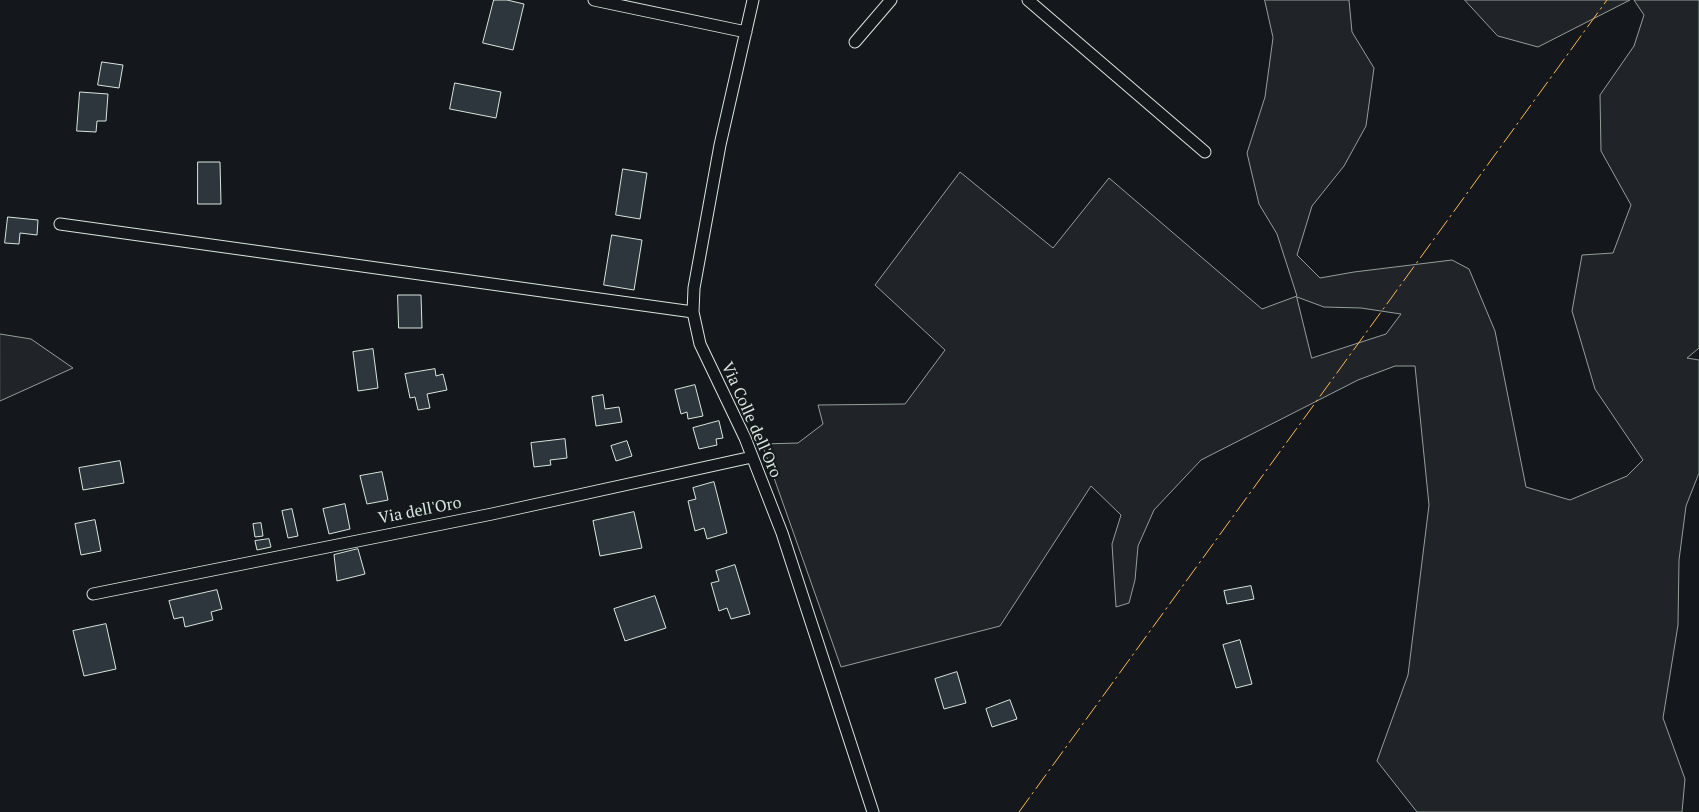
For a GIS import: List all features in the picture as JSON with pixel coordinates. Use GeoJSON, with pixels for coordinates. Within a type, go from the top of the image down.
{"type":"FeatureCollection","features":[{"type":"Feature","properties":{"kind":"street"},"geometry":{"type":"LineString","coordinates":[[594,0],[746,32]]}},
{"type":"Feature","properties":{"kind":"street","name":"Via Colle dell'Oro"},"geometry":{"type":"LineString","coordinates":[[754,0],[720,144],[694,288],[693,312],[700,344],[752,457],[782,533],[873,812]]}},
{"type":"Feature","properties":{"kind":"street"},"geometry":{"type":"LineString","coordinates":[[855,42],[892,0]]}},
{"type":"Feature","properties":{"kind":"street"},"geometry":{"type":"LineString","coordinates":[[1028,0],[1205,152]]}},
{"type":"Feature","properties":{"kind":"street"},"geometry":{"type":"LineString","coordinates":[[60,224],[693,312]]}},
{"type":"Feature","properties":{"kind":"street","name":"Via dell'Oro"},"geometry":{"type":"LineString","coordinates":[[93,594],[492,514],[752,457]]}},
{"type":"Feature","properties":{"kind":"shaded area"},"geometry":{"type":"Polygon","coordinates":[[[1265,0],[1349,0],[1352,32],[1374,68],[1366,126],[1344,166],[1312,206],[1297,255],[1320,278],[1452,260],[1469,269],[1495,331],[1526,487],[1570,500],[1627,476],[1643,460],[1595,389],[1572,311],[1582,255],[1613,253],[1631,205],[1601,151],[1600,95],[1634,46],[1644,15],[1634,0],[1699,0],[1699,348],[1687,358],[1699,360],[1699,473],[1686,506],[1679,560],[1678,625],[1663,718],[1685,779],[1682,812],[1417,812],[1377,761],[1408,675],[1429,505],[1415,366],[1395,366],[1358,380],[1201,460],[1154,510],[1138,546],[1135,580],[1129,603],[1116,607],[1112,544],[1121,515],[1091,486],[1000,626],[841,667],[762,444],[798,443],[823,424],[818,405],[905,404],[945,350],[875,285],[960,172],[1053,248],[1109,178],[1262,309],[1297,296],[1277,234],[1259,204],[1247,153],[1265,97],[1273,38],[1265,0]],[[1297,297],[1312,358],[1386,334],[1401,314],[1361,308],[1324,307],[1297,297]]]}},
{"type":"Feature","properties":{"kind":"shaded area"},"geometry":{"type":"Polygon","coordinates":[[[1465,0],[1630,0],[1538,47],[1498,36],[1465,0]]]}},
{"type":"Feature","properties":{"kind":"shaded area"},"geometry":{"type":"Polygon","coordinates":[[[0,334],[31,339],[73,368],[0,401],[0,334]]]}},
{"type":"Feature","properties":{"kind":"building"},"geometry":{"type":"Polygon","coordinates":[[[494,0],[507,0],[524,4],[513,50],[483,43],[494,0]]]}},
{"type":"Feature","properties":{"kind":"building"},"geometry":{"type":"Polygon","coordinates":[[[102,62],[123,65],[119,88],[98,85],[102,62]]]}},
{"type":"Feature","properties":{"kind":"building"},"geometry":{"type":"Polygon","coordinates":[[[455,83],[501,92],[496,118],[450,109],[455,83]]]}},
{"type":"Feature","properties":{"kind":"building"},"geometry":{"type":"Polygon","coordinates":[[[80,92],[108,94],[106,121],[97,121],[96,132],[77,131],[80,92]]]}},
{"type":"Feature","properties":{"kind":"building"},"geometry":{"type":"Polygon","coordinates":[[[198,162],[220,162],[221,204],[198,204],[198,162]]]}},
{"type":"Feature","properties":{"kind":"building"},"geometry":{"type":"Polygon","coordinates":[[[623,169],[647,173],[640,219],[616,215],[623,169]]]}},
{"type":"Feature","properties":{"kind":"building"},"geometry":{"type":"Polygon","coordinates":[[[8,217],[38,220],[37,235],[20,233],[19,244],[5,243],[8,217]]]}},
{"type":"Feature","properties":{"kind":"building"},"geometry":{"type":"Polygon","coordinates":[[[612,235],[642,240],[634,290],[604,285],[612,235]]]}},
{"type":"Feature","properties":{"kind":"building"},"geometry":{"type":"Polygon","coordinates":[[[398,295],[421,295],[422,328],[399,328],[398,295]]]}},
{"type":"Feature","properties":{"kind":"building"},"geometry":{"type":"Polygon","coordinates":[[[373,349],[378,388],[358,391],[353,352],[373,349]]]}},
{"type":"Feature","properties":{"kind":"building"},"geometry":{"type":"Polygon","coordinates":[[[435,369],[436,376],[443,374],[447,390],[427,394],[430,408],[418,410],[415,397],[410,398],[405,374],[435,369]]]}},
{"type":"Feature","properties":{"kind":"building"},"geometry":{"type":"Polygon","coordinates":[[[695,385],[703,416],[688,419],[687,412],[681,414],[675,390],[695,385]]]}},
{"type":"Feature","properties":{"kind":"building"},"geometry":{"type":"Polygon","coordinates":[[[603,395],[605,409],[619,407],[622,422],[596,426],[592,397],[603,395]]]}},
{"type":"Feature","properties":{"kind":"building"},"geometry":{"type":"Polygon","coordinates":[[[719,421],[723,438],[716,439],[717,445],[699,449],[693,428],[719,421]]]}},
{"type":"Feature","properties":{"kind":"building"},"geometry":{"type":"Polygon","coordinates":[[[565,439],[567,458],[550,460],[551,465],[534,467],[531,443],[565,439]]]}},
{"type":"Feature","properties":{"kind":"building"},"geometry":{"type":"Polygon","coordinates":[[[627,441],[632,456],[616,461],[611,446],[627,441]]]}},
{"type":"Feature","properties":{"kind":"building"},"geometry":{"type":"Polygon","coordinates":[[[120,461],[124,483],[83,490],[79,468],[120,461]]]}},
{"type":"Feature","properties":{"kind":"building"},"geometry":{"type":"Polygon","coordinates":[[[382,472],[388,500],[367,504],[360,476],[382,472]]]}},
{"type":"Feature","properties":{"kind":"building"},"geometry":{"type":"Polygon","coordinates":[[[714,482],[727,533],[707,539],[704,528],[695,531],[688,501],[696,499],[693,488],[714,482]]]}},
{"type":"Feature","properties":{"kind":"building"},"geometry":{"type":"Polygon","coordinates":[[[345,504],[350,529],[329,534],[323,509],[345,504]]]}},
{"type":"Feature","properties":{"kind":"building"},"geometry":{"type":"Polygon","coordinates":[[[292,509],[298,536],[288,538],[282,511],[292,509]]]}},
{"type":"Feature","properties":{"kind":"building"},"geometry":{"type":"Polygon","coordinates":[[[634,512],[642,548],[600,556],[593,521],[634,512]]]}},
{"type":"Feature","properties":{"kind":"building"},"geometry":{"type":"Polygon","coordinates":[[[95,520],[101,551],[81,555],[75,524],[95,520]]]}},
{"type":"Feature","properties":{"kind":"building"},"geometry":{"type":"Polygon","coordinates":[[[261,523],[263,536],[255,537],[253,524],[261,523]]]}},
{"type":"Feature","properties":{"kind":"building"},"geometry":{"type":"Polygon","coordinates":[[[269,539],[271,547],[257,550],[255,541],[269,539]]]}},
{"type":"Feature","properties":{"kind":"building"},"geometry":{"type":"Polygon","coordinates":[[[358,549],[365,574],[337,581],[334,555],[358,549]]]}},
{"type":"Feature","properties":{"kind":"building"},"geometry":{"type":"Polygon","coordinates":[[[735,565],[750,614],[731,619],[727,608],[719,611],[711,583],[719,581],[716,571],[735,565]]]}},
{"type":"Feature","properties":{"kind":"building"},"geometry":{"type":"Polygon","coordinates":[[[1251,586],[1254,599],[1227,604],[1224,591],[1251,586]]]}},
{"type":"Feature","properties":{"kind":"building"},"geometry":{"type":"Polygon","coordinates":[[[217,590],[222,609],[211,612],[213,620],[185,627],[183,617],[174,619],[169,601],[217,590]]]}},
{"type":"Feature","properties":{"kind":"building"},"geometry":{"type":"Polygon","coordinates":[[[655,596],[666,628],[625,641],[614,609],[655,596]]]}},
{"type":"Feature","properties":{"kind":"building"},"geometry":{"type":"Polygon","coordinates":[[[106,624],[116,669],[84,676],[73,631],[106,624]]]}},
{"type":"Feature","properties":{"kind":"building"},"geometry":{"type":"Polygon","coordinates":[[[1240,640],[1252,684],[1236,688],[1223,645],[1240,640]]]}},
{"type":"Feature","properties":{"kind":"building"},"geometry":{"type":"Polygon","coordinates":[[[957,672],[966,703],[944,709],[935,679],[957,672]]]}},
{"type":"Feature","properties":{"kind":"building"},"geometry":{"type":"Polygon","coordinates":[[[1010,700],[1017,719],[992,727],[986,709],[1010,700]]]}},
{"type":"Feature","properties":{"kind":"power"},"geometry":{"type":"LineString","coordinates":[[1019,812],[1607,0]]}}]}
